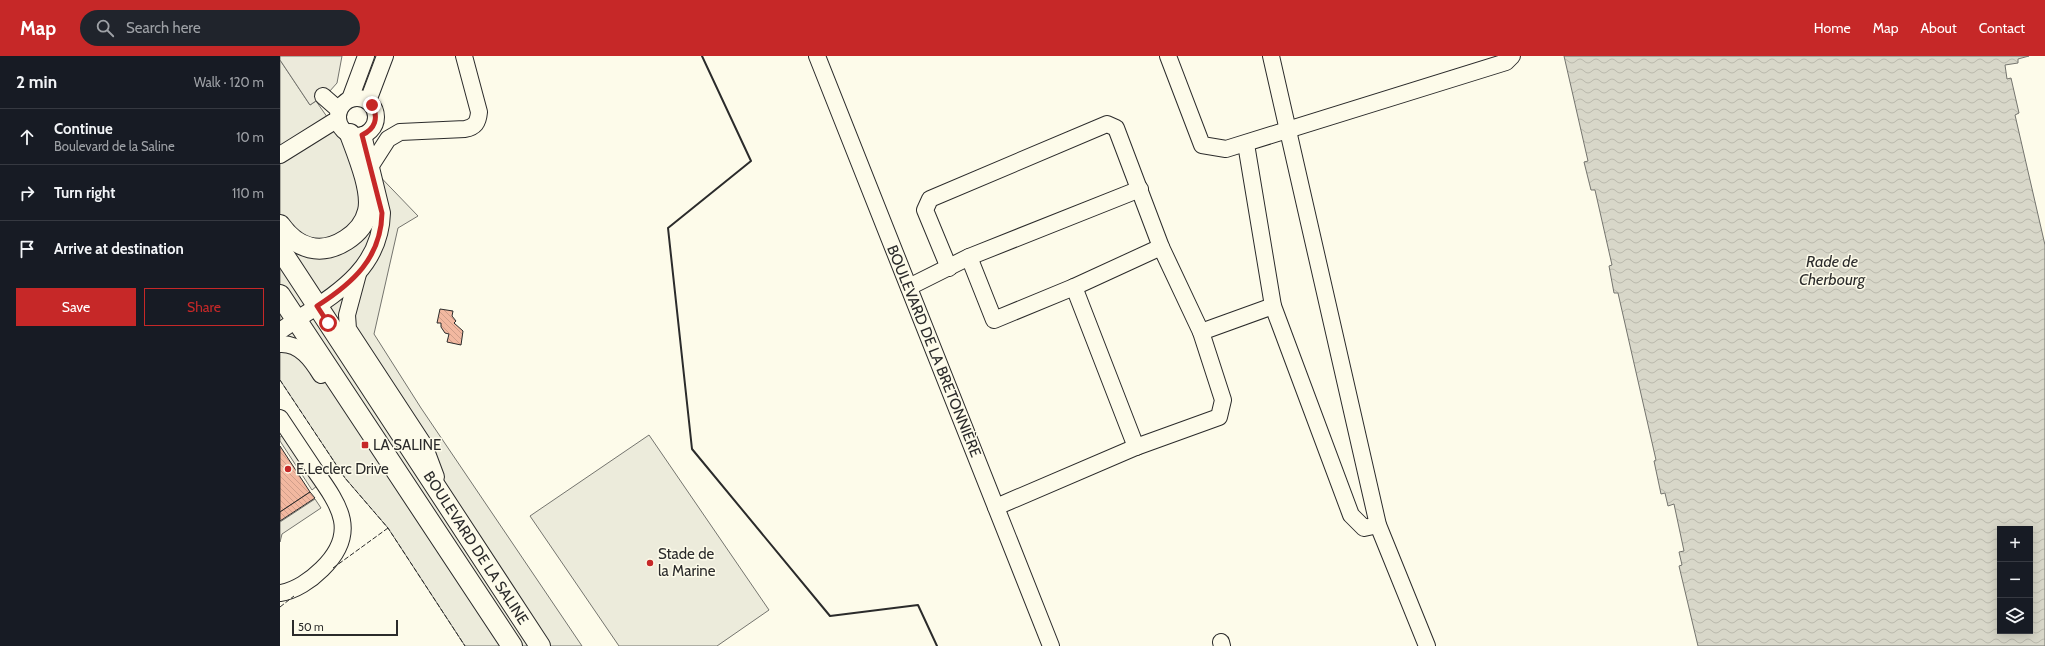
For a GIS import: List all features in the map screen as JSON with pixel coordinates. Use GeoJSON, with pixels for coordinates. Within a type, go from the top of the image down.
{"type":"FeatureCollection","features":[{"type":"Feature","properties":{"kind":"main road"},"geometry":{"type":"LineString","coordinates":[[280,225],[289,237],[298,244],[318,249],[337,245],[359,230],[368,211],[369,199],[352,116]]}},
{"type":"Feature","properties":{"kind":"main road","name":"BOULEVARD DE LA SALINE"},"geometry":{"type":"LineString","coordinates":[[280,249],[540,646]]}},
{"type":"Feature","properties":{"kind":"main road","name":"BOULEVARD DE LA SALINE"},"geometry":{"type":"LineString","coordinates":[[280,295],[512,646]]}},
{"type":"Feature","properties":{"kind":"street"},"geometry":{"type":"LineString","coordinates":[[280,330],[341,290],[365,267],[375,247],[382,225],[382,213],[370,167],[352,116],[348,81],[355,56]]}},
{"type":"Feature","properties":{"kind":"street"},"geometry":{"type":"LineString","coordinates":[[352,116],[358,81],[366,56]]}},
{"type":"Feature","properties":{"kind":"street"},"geometry":{"type":"LineString","coordinates":[[368,101],[385,56]]}},
{"type":"Feature","properties":{"kind":"street"},"geometry":{"type":"LineString","coordinates":[[324,96],[352,116],[400,132],[465,129],[475,126],[478,121],[479,112],[464,56]]}},
{"type":"Feature","properties":{"kind":"street","name":"BOULEVARD DE LA BRETONNIÈRE"},"geometry":{"type":"LineString","coordinates":[[817,56],[1051,646]]}},
{"type":"Feature","properties":{"kind":"street"},"geometry":{"type":"LineString","coordinates":[[1168,56],[1202,145],[1226,149],[1288,131],[1506,62],[1512,56]]}},
{"type":"Feature","properties":{"kind":"street"},"geometry":{"type":"LineString","coordinates":[[1272,56],[1378,526],[1427,646]]}},
{"type":"Feature","properties":{"kind":"street"},"geometry":{"type":"LineString","coordinates":[[280,155],[332,122],[352,116],[376,116],[375,110],[368,101],[359,98],[352,116]]}},
{"type":"Feature","properties":{"kind":"street"},"geometry":{"type":"LineString","coordinates":[[949,268],[925,210],[930,199],[1107,124],[1116,128],[1161,246],[1201,332],[1223,400],[1219,418],[1136,447],[996,506]]}},
{"type":"Feature","properties":{"kind":"street"},"geometry":{"type":"LineString","coordinates":[[370,167],[388,139],[400,132]]}},
{"type":"Feature","properties":{"kind":"street"},"geometry":{"type":"LineString","coordinates":[[1246,144],[1273,306],[1351,515],[1364,528],[1378,526]]}},
{"type":"Feature","properties":{"kind":"street"},"geometry":{"type":"LineString","coordinates":[[909,286],[949,268],[969,257],[1140,189]]}},
{"type":"Feature","properties":{"kind":"street"},"geometry":{"type":"LineString","coordinates":[[969,257],[994,320],[1074,287],[1161,246]]}},
{"type":"Feature","properties":{"kind":"street"},"geometry":{"type":"LineString","coordinates":[[358,274],[347,315],[348,329],[424,445],[447,504]]}},
{"type":"Feature","properties":{"kind":"street"},"geometry":{"type":"LineString","coordinates":[[1074,287],[1136,447]]}},
{"type":"Feature","properties":{"kind":"street"},"geometry":{"type":"LineString","coordinates":[[1201,332],[1273,306]]}},
{"type":"Feature","properties":{"kind":"street"},"geometry":{"type":"LineString","coordinates":[[280,344],[295,347],[313,361],[387,474],[426,517]]}},
{"type":"Feature","properties":{"kind":"street"},"geometry":{"type":"LineString","coordinates":[[280,418],[337,502],[341,512],[343,533],[334,556],[316,575],[293,589],[280,593]]}},
{"type":"Feature","properties":{"kind":"shaded area"},"geometry":{"type":"Polygon","coordinates":[[[280,56],[342,56],[337,83],[329,92],[310,105],[280,60],[280,56]]]}},
{"type":"Feature","properties":{"kind":"shaded area"},"geometry":{"type":"Polygon","coordinates":[[[280,60],[310,105],[316,101],[339,134],[418,216],[398,228],[374,334],[421,408],[582,646],[465,646],[388,528],[345,478],[280,380],[280,60]]]}},
{"type":"Feature","properties":{"kind":"shaded area"},"geometry":{"type":"Polygon","coordinates":[[[285,434],[318,485],[312,490],[280,441],[280,437],[285,434]]]}},
{"type":"Feature","properties":{"kind":"shaded area","name":"Stade de la Marine"},"geometry":{"type":"Polygon","coordinates":[[[649,435],[769,610],[717,646],[619,646],[530,516],[649,435]]]}},
{"type":"Feature","properties":{"kind":"shaded area"},"geometry":{"type":"Polygon","coordinates":[[[315,499],[321,508],[282,534],[280,542],[280,522],[315,499]]]}},
{"type":"Feature","properties":{"kind":"water","name":"Rade de Cherbourg"},"geometry":{"type":"Polygon","coordinates":[[[1564,56],[2029,56],[2018,59],[2018,63],[2005,65],[2007,79],[2011,78],[2019,113],[2015,115],[2045,245],[2045,646],[1698,646],[1679,566],[1682,565],[1679,552],[1684,551],[1674,504],[1668,506],[1665,493],[1661,494],[1654,461],[1656,460],[1618,293],[1614,293],[1609,266],[1612,265],[1595,190],[1591,190],[1584,162],[1588,161],[1564,56]]]}},
{"type":"Feature","properties":{"kind":"building"},"geometry":{"type":"Polygon","coordinates":[[[440,309],[453,311],[452,316],[456,321],[454,323],[463,331],[461,345],[447,342],[449,334],[445,333],[441,327],[441,323],[437,323],[440,309]]]}},
{"type":"Feature","properties":{"kind":"building","name":"E.Leclerc Drive"},"geometry":{"type":"Polygon","coordinates":[[[280,446],[310,492],[280,512],[280,446]]]}},
{"type":"Feature","properties":{"kind":"building"},"geometry":{"type":"Polygon","coordinates":[[[310,492],[315,498],[280,521],[280,512],[310,492]]]}},
{"type":"Feature","properties":{"kind":"fence"},"geometry":{"type":"LineString","coordinates":[[280,380],[345,478],[388,528],[465,646]]}},
{"type":"Feature","properties":{"kind":"fence"},"geometry":{"type":"LineString","coordinates":[[333,568],[388,528]]}},
{"type":"Feature","properties":{"kind":"fence"},"geometry":{"type":"LineString","coordinates":[[280,607],[294,596]]}},
{"type":"Feature","properties":{"kind":"wall"},"geometry":{"type":"LineString","coordinates":[[702,56],[751,161],[668,228],[692,449],[830,616],[918,605],[937,646]]}},
{"type":"Feature","properties":{"kind":"place","name":"LA SALINE"},"geometry":{"type":"Point","coordinates":[365,445]}},
{"type":"Feature","properties":{"kind":"place","name":"E.Leclerc Drive"},"geometry":{"type":"Point","coordinates":[288,469]}},
{"type":"Feature","properties":{"kind":"place","name":"Stade de la Marine"},"geometry":{"type":"Point","coordinates":[650,563]}},
{"type":"Feature","properties":{"kind":"route"},"geometry":{"type":"LineString","coordinates":[[328,323],[317,306],[341,290],[365,267],[375,247],[382,225],[382,213],[379,199],[362,135],[370,130],[375,121],[375,110],[372,105]]}}]}
